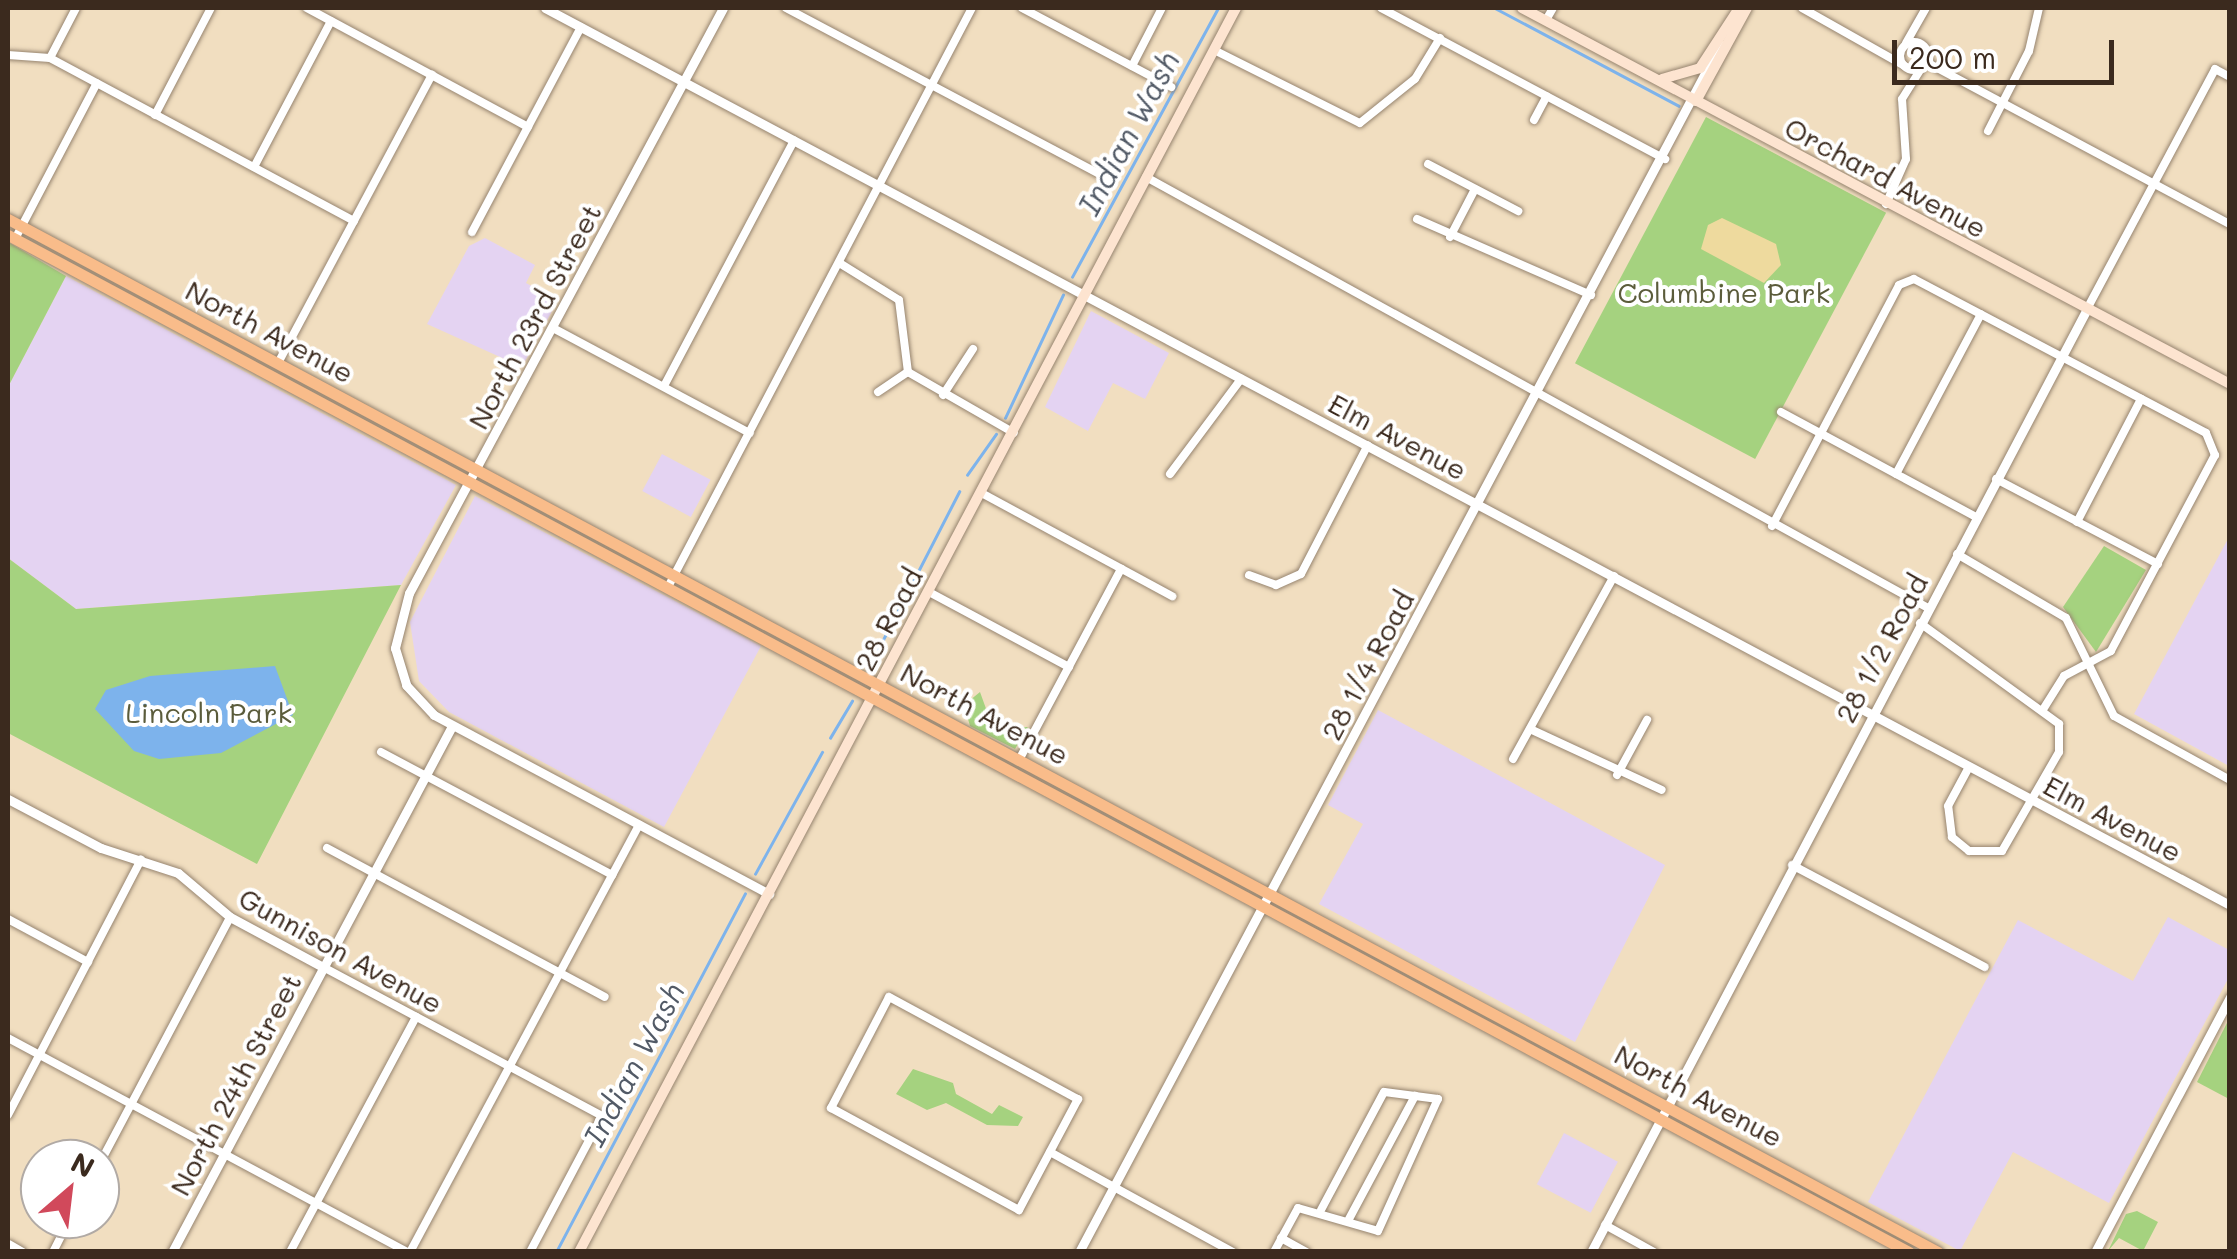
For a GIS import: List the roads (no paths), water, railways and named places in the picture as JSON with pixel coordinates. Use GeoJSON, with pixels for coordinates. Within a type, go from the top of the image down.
{"type":"FeatureCollection","features":[{"type":"Feature","properties":{"kind":"main road","name":"28 Road"},"geometry":{"type":"LineString","coordinates":[[578,1252],[928,592],[985,496],[1084,295],[1236,8]]}},
{"type":"Feature","properties":{"kind":"main road","name":"Orchard Avenue"},"geometry":{"type":"LineString","coordinates":[[1522,8],[2230,384]]}},
{"type":"Feature","properties":{"kind":"main road"},"geometry":{"type":"LineString","coordinates":[[1645,74],[1694,74],[1739,8]]}},
{"type":"Feature","properties":{"kind":"main road","name":"28 1/4 Road"},"geometry":{"type":"LineString","coordinates":[[1696,101],[1747,8]]}},
{"type":"Feature","properties":{"kind":"main road","name":"North Avenue"},"geometry":{"type":"LineString","coordinates":[[8,219],[155,298],[232,354],[329,390],[473,475]]}},
{"type":"Feature","properties":{"kind":"main road","name":"North Avenue"},"geometry":{"type":"LineString","coordinates":[[11,237],[90,279],[194,326],[672,581],[772,627],[829,658],[955,740],[1020,775],[1124,823],[1267,900],[1372,949],[1467,1000],[1560,1057],[1776,1165],[1938,1252]]}},
{"type":"Feature","properties":{"kind":"main road"},"geometry":{"type":"LineString","coordinates":[[42,254],[87,262]]}},
{"type":"Feature","properties":{"kind":"main road"},"geometry":{"type":"LineString","coordinates":[[90,279],[155,298]]}},
{"type":"Feature","properties":{"kind":"main road","name":"North Avenue"},"geometry":{"type":"LineString","coordinates":[[672,581],[711,610],[1019,760],[1081,793],[1124,823]]}},
{"type":"Feature","properties":{"kind":"main road"},"geometry":{"type":"LineString","coordinates":[[711,610],[772,627]]}},
{"type":"Feature","properties":{"kind":"main road"},"geometry":{"type":"LineString","coordinates":[[770,641],[829,658]]}},
{"type":"Feature","properties":{"kind":"main road"},"geometry":{"type":"LineString","coordinates":[[955,740],[1019,760]]}},
{"type":"Feature","properties":{"kind":"main road"},"geometry":{"type":"LineString","coordinates":[[1020,775],[1081,793]]}},
{"type":"Feature","properties":{"kind":"main road","name":"North Avenue"},"geometry":{"type":"LineString","coordinates":[[1267,900],[1310,931],[1454,1008],[1613,1078],[1706,1142],[1910,1252]]}},
{"type":"Feature","properties":{"kind":"main road"},"geometry":{"type":"LineString","coordinates":[[1310,931],[1372,949]]}},
{"type":"Feature","properties":{"kind":"main road"},"geometry":{"type":"LineString","coordinates":[[1359,957],[1423,976]]}},
{"type":"Feature","properties":{"kind":"main road"},"geometry":{"type":"LineString","coordinates":[[1454,1008],[1467,1000]]}},
{"type":"Feature","properties":{"kind":"main road"},"geometry":{"type":"LineString","coordinates":[[1706,1142],[1776,1165]]}},
{"type":"Feature","properties":{"kind":"main road"},"geometry":{"type":"LineString","coordinates":[[1764,1173],[1819,1188]]}},
{"type":"Feature","properties":{"kind":"main road"},"geometry":{"type":"LineString","coordinates":[[1847,1218],[1862,1211]]}},
{"type":"Feature","properties":{"kind":"street"},"geometry":{"type":"LineString","coordinates":[[50,58],[76,8]]}},
{"type":"Feature","properties":{"kind":"street"},"geometry":{"type":"LineString","coordinates":[[155,114],[212,8]]}},
{"type":"Feature","properties":{"kind":"street"},"geometry":{"type":"LineString","coordinates":[[307,8],[528,126]]}},
{"type":"Feature","properties":{"kind":"street","name":"Elm Avenue"},"geometry":{"type":"LineString","coordinates":[[545,8],[2230,905]]}},
{"type":"Feature","properties":{"kind":"street","name":"North 23rd Street"},"geometry":{"type":"LineString","coordinates":[[452,726],[418,700],[395,648],[404,603],[723,8]]}},
{"type":"Feature","properties":{"kind":"street"},"geometry":{"type":"LineString","coordinates":[[786,8],[1112,180]]}},
{"type":"Feature","properties":{"kind":"street"},"geometry":{"type":"LineString","coordinates":[[672,581],[972,8]]}},
{"type":"Feature","properties":{"kind":"street"},"geometry":{"type":"LineString","coordinates":[[1022,8],[1171,88]]}},
{"type":"Feature","properties":{"kind":"street"},"geometry":{"type":"LineString","coordinates":[[1132,66],[1162,8]]}},
{"type":"Feature","properties":{"kind":"street"},"geometry":{"type":"LineString","coordinates":[[1381,8],[1665,159]]}},
{"type":"Feature","properties":{"kind":"street"},"geometry":{"type":"LineString","coordinates":[[1546,20],[1553,8]]}},
{"type":"Feature","properties":{"kind":"street","name":"28 1/4 Road"},"geometry":{"type":"LineString","coordinates":[[1079,1252],[1696,101],[1739,8]]}},
{"type":"Feature","properties":{"kind":"street"},"geometry":{"type":"LineString","coordinates":[[1802,8],[1905,66],[1924,65],[2003,103],[2230,224]]}},
{"type":"Feature","properties":{"kind":"street"},"geometry":{"type":"LineString","coordinates":[[1905,66],[1902,48],[1926,8]]}},
{"type":"Feature","properties":{"kind":"street"},"geometry":{"type":"LineString","coordinates":[[1988,131],[2003,103],[2039,8]]}},
{"type":"Feature","properties":{"kind":"street"},"geometry":{"type":"LineString","coordinates":[[254,167],[332,21]]}},
{"type":"Feature","properties":{"kind":"street"},"geometry":{"type":"LineString","coordinates":[[472,232],[581,27]]}},
{"type":"Feature","properties":{"kind":"street"},"geometry":{"type":"LineString","coordinates":[[1214,50],[1360,122],[1415,78],[1440,38]]}},
{"type":"Feature","properties":{"kind":"street"},"geometry":{"type":"LineString","coordinates":[[1886,204],[1906,159],[1902,99],[1924,65],[1923,45],[1902,48]]}},
{"type":"Feature","properties":{"kind":"street"},"geometry":{"type":"LineString","coordinates":[[8,55],[50,58],[354,221]]}},
{"type":"Feature","properties":{"kind":"street","name":"28 1/2 Road"},"geometry":{"type":"LineString","coordinates":[[1591,1252],[2061,356],[2158,186],[2215,69],[2230,77]]}},
{"type":"Feature","properties":{"kind":"street"},"geometry":{"type":"LineString","coordinates":[[274,369],[432,74]]}},
{"type":"Feature","properties":{"kind":"street"},"geometry":{"type":"LineString","coordinates":[[11,237],[22,226],[97,83]]}},
{"type":"Feature","properties":{"kind":"street"},"geometry":{"type":"LineString","coordinates":[[1534,120],[1547,96]]}},
{"type":"Feature","properties":{"kind":"street"},"geometry":{"type":"LineString","coordinates":[[664,386],[794,140]]}},
{"type":"Feature","properties":{"kind":"street"},"geometry":{"type":"LineString","coordinates":[[1428,164],[1518,211]]}},
{"type":"Feature","properties":{"kind":"street"},"geometry":{"type":"LineString","coordinates":[[1146,177],[1458,343],[1536,398],[1928,608]]}},
{"type":"Feature","properties":{"kind":"street"},"geometry":{"type":"LineString","coordinates":[[1450,236],[1475,189]]}},
{"type":"Feature","properties":{"kind":"street"},"geometry":{"type":"LineString","coordinates":[[1417,220],[1591,295]]}},
{"type":"Feature","properties":{"kind":"street"},"geometry":{"type":"LineString","coordinates":[[841,264],[898,300],[908,372],[1016,434]]}},
{"type":"Feature","properties":{"kind":"street"},"geometry":{"type":"LineString","coordinates":[[1772,526],[1899,285],[1914,278],[2141,399],[2216,445],[2111,651],[2064,676],[2044,708]]}},
{"type":"Feature","properties":{"kind":"street"},"geometry":{"type":"LineString","coordinates":[[1896,474],[1981,314]]}},
{"type":"Feature","properties":{"kind":"street"},"geometry":{"type":"LineString","coordinates":[[553,328],[750,433]]}},
{"type":"Feature","properties":{"kind":"street"},"geometry":{"type":"LineString","coordinates":[[943,395],[974,349]]}},
{"type":"Feature","properties":{"kind":"street"},"geometry":{"type":"LineString","coordinates":[[878,392],[908,372]]}},
{"type":"Feature","properties":{"kind":"street"},"geometry":{"type":"LineString","coordinates":[[1170,474],[1241,379]]}},
{"type":"Feature","properties":{"kind":"street"},"geometry":{"type":"LineString","coordinates":[[2077,522],[2141,399]]}},
{"type":"Feature","properties":{"kind":"street"},"geometry":{"type":"LineString","coordinates":[[1781,412],[1976,517]]}},
{"type":"Feature","properties":{"kind":"street"},"geometry":{"type":"LineString","coordinates":[[1248,575],[1276,586],[1297,578],[1368,445]]}},
{"type":"Feature","properties":{"kind":"street"},"geometry":{"type":"LineString","coordinates":[[1996,479],[2158,564]]}},
{"type":"Feature","properties":{"kind":"street"},"geometry":{"type":"LineString","coordinates":[[985,496],[1172,596]]}},
{"type":"Feature","properties":{"kind":"street"},"geometry":{"type":"LineString","coordinates":[[1956,554],[2066,618],[2114,716],[2230,780]]}},
{"type":"Feature","properties":{"kind":"street"},"geometry":{"type":"LineString","coordinates":[[1019,760],[1122,570]]}},
{"type":"Feature","properties":{"kind":"street"},"geometry":{"type":"LineString","coordinates":[[1514,758],[1614,576]]}},
{"type":"Feature","properties":{"kind":"street"},"geometry":{"type":"LineString","coordinates":[[928,592],[1069,667]]}},
{"type":"Feature","properties":{"kind":"street"},"geometry":{"type":"LineString","coordinates":[[1920,623],[2044,708],[2062,744],[2034,802],[2002,851],[1969,851],[1947,820],[1969,766]]}},
{"type":"Feature","properties":{"kind":"street"},"geometry":{"type":"LineString","coordinates":[[1617,775],[1647,720]]}},
{"type":"Feature","properties":{"kind":"street"},"geometry":{"type":"LineString","coordinates":[[452,726],[769,894]]}},
{"type":"Feature","properties":{"kind":"street","name":"North 24th Street"},"geometry":{"type":"LineString","coordinates":[[172,1252],[452,726]]}},
{"type":"Feature","properties":{"kind":"street"},"geometry":{"type":"LineString","coordinates":[[1530,730],[1617,775],[1662,790]]}},
{"type":"Feature","properties":{"kind":"street"},"geometry":{"type":"LineString","coordinates":[[381,752],[612,876]]}},
{"type":"Feature","properties":{"kind":"street","name":"Gunnison Avenue"},"geometry":{"type":"LineString","coordinates":[[8,799],[184,876],[230,917],[602,1116],[530,1252]]}},
{"type":"Feature","properties":{"kind":"street"},"geometry":{"type":"LineString","coordinates":[[8,1038],[409,1252],[639,825]]}},
{"type":"Feature","properties":{"kind":"street"},"geometry":{"type":"LineString","coordinates":[[328,848],[606,997]]}},
{"type":"Feature","properties":{"kind":"street"},"geometry":{"type":"LineString","coordinates":[[8,1115],[141,860]]}},
{"type":"Feature","properties":{"kind":"street"},"geometry":{"type":"LineString","coordinates":[[1792,864],[1985,966]]}},
{"type":"Feature","properties":{"kind":"street"},"geometry":{"type":"LineString","coordinates":[[113,1139],[230,917]]}},
{"type":"Feature","properties":{"kind":"street"},"geometry":{"type":"LineString","coordinates":[[8,919],[88,962]]}},
{"type":"Feature","properties":{"kind":"street"},"geometry":{"type":"LineString","coordinates":[[2095,1252],[2230,996]]}},
{"type":"Feature","properties":{"kind":"street"},"geometry":{"type":"LineString","coordinates":[[890,998],[1078,1099],[1050,1152],[1019,1210],[831,1108],[890,998]]}},
{"type":"Feature","properties":{"kind":"street"},"geometry":{"type":"LineString","coordinates":[[290,1252],[416,1017]]}},
{"type":"Feature","properties":{"kind":"street"},"geometry":{"type":"LineString","coordinates":[[1274,1252],[1298,1208],[1321,1210],[1378,1231],[1438,1099],[1384,1092],[1321,1210]]}},
{"type":"Feature","properties":{"kind":"street"},"geometry":{"type":"LineString","coordinates":[[1349,1219],[1415,1096]]}},
{"type":"Feature","properties":{"kind":"street"},"geometry":{"type":"LineString","coordinates":[[1050,1152],[1232,1252]]}},
{"type":"Feature","properties":{"kind":"street"},"geometry":{"type":"LineString","coordinates":[[1605,1226],[1654,1252]]}},
{"type":"Feature","properties":{"kind":"street"},"geometry":{"type":"LineString","coordinates":[[1282,1238],[1306,1252]]}},
{"type":"Feature","properties":{"kind":"street"},"geometry":{"type":"LineString","coordinates":[[8,1244],[22,1252]]}},
{"type":"Feature","properties":{"kind":"water"},"geometry":{"type":"Polygon","coordinates":[[[275,666],[293,715],[221,753],[159,759],[134,751],[95,709],[106,690],[150,676],[275,666]]]}},
{"type":"Feature","properties":{"kind":"waterway","name":"Indian Wash"},"geometry":{"type":"LineString","coordinates":[[1072,277],[1218,8]]}},
{"type":"Feature","properties":{"kind":"waterway","name":"Indian Wash"},"geometry":{"type":"LineString","coordinates":[[1495,8],[1679,106]]}},
{"type":"Feature","properties":{"kind":"waterway","name":"Indian Wash"},"geometry":{"type":"LineString","coordinates":[[1005,418],[1063,295]]}},
{"type":"Feature","properties":{"kind":"waterway","name":"Indian Wash"},"geometry":{"type":"LineString","coordinates":[[967,475],[996,434]]}},
{"type":"Feature","properties":{"kind":"waterway","name":"Indian Wash"},"geometry":{"type":"LineString","coordinates":[[870,665],[959,492]]}},
{"type":"Feature","properties":{"kind":"waterway","name":"Indian Wash"},"geometry":{"type":"LineString","coordinates":[[830,738],[852,701]]}},
{"type":"Feature","properties":{"kind":"waterway","name":"Indian Wash"},"geometry":{"type":"LineString","coordinates":[[755,874],[822,752]]}},
{"type":"Feature","properties":{"kind":"waterway","name":"Indian Wash"},"geometry":{"type":"LineString","coordinates":[[556,1252],[745,894]]}},
{"type":"Feature","properties":{"kind":"park label","name":"Columbine Park"},"geometry":{"type":"Point","coordinates":[1724,292]}},
{"type":"Feature","properties":{"kind":"park label","name":"Lincoln Park"},"geometry":{"type":"Point","coordinates":[209,712]}}]}
